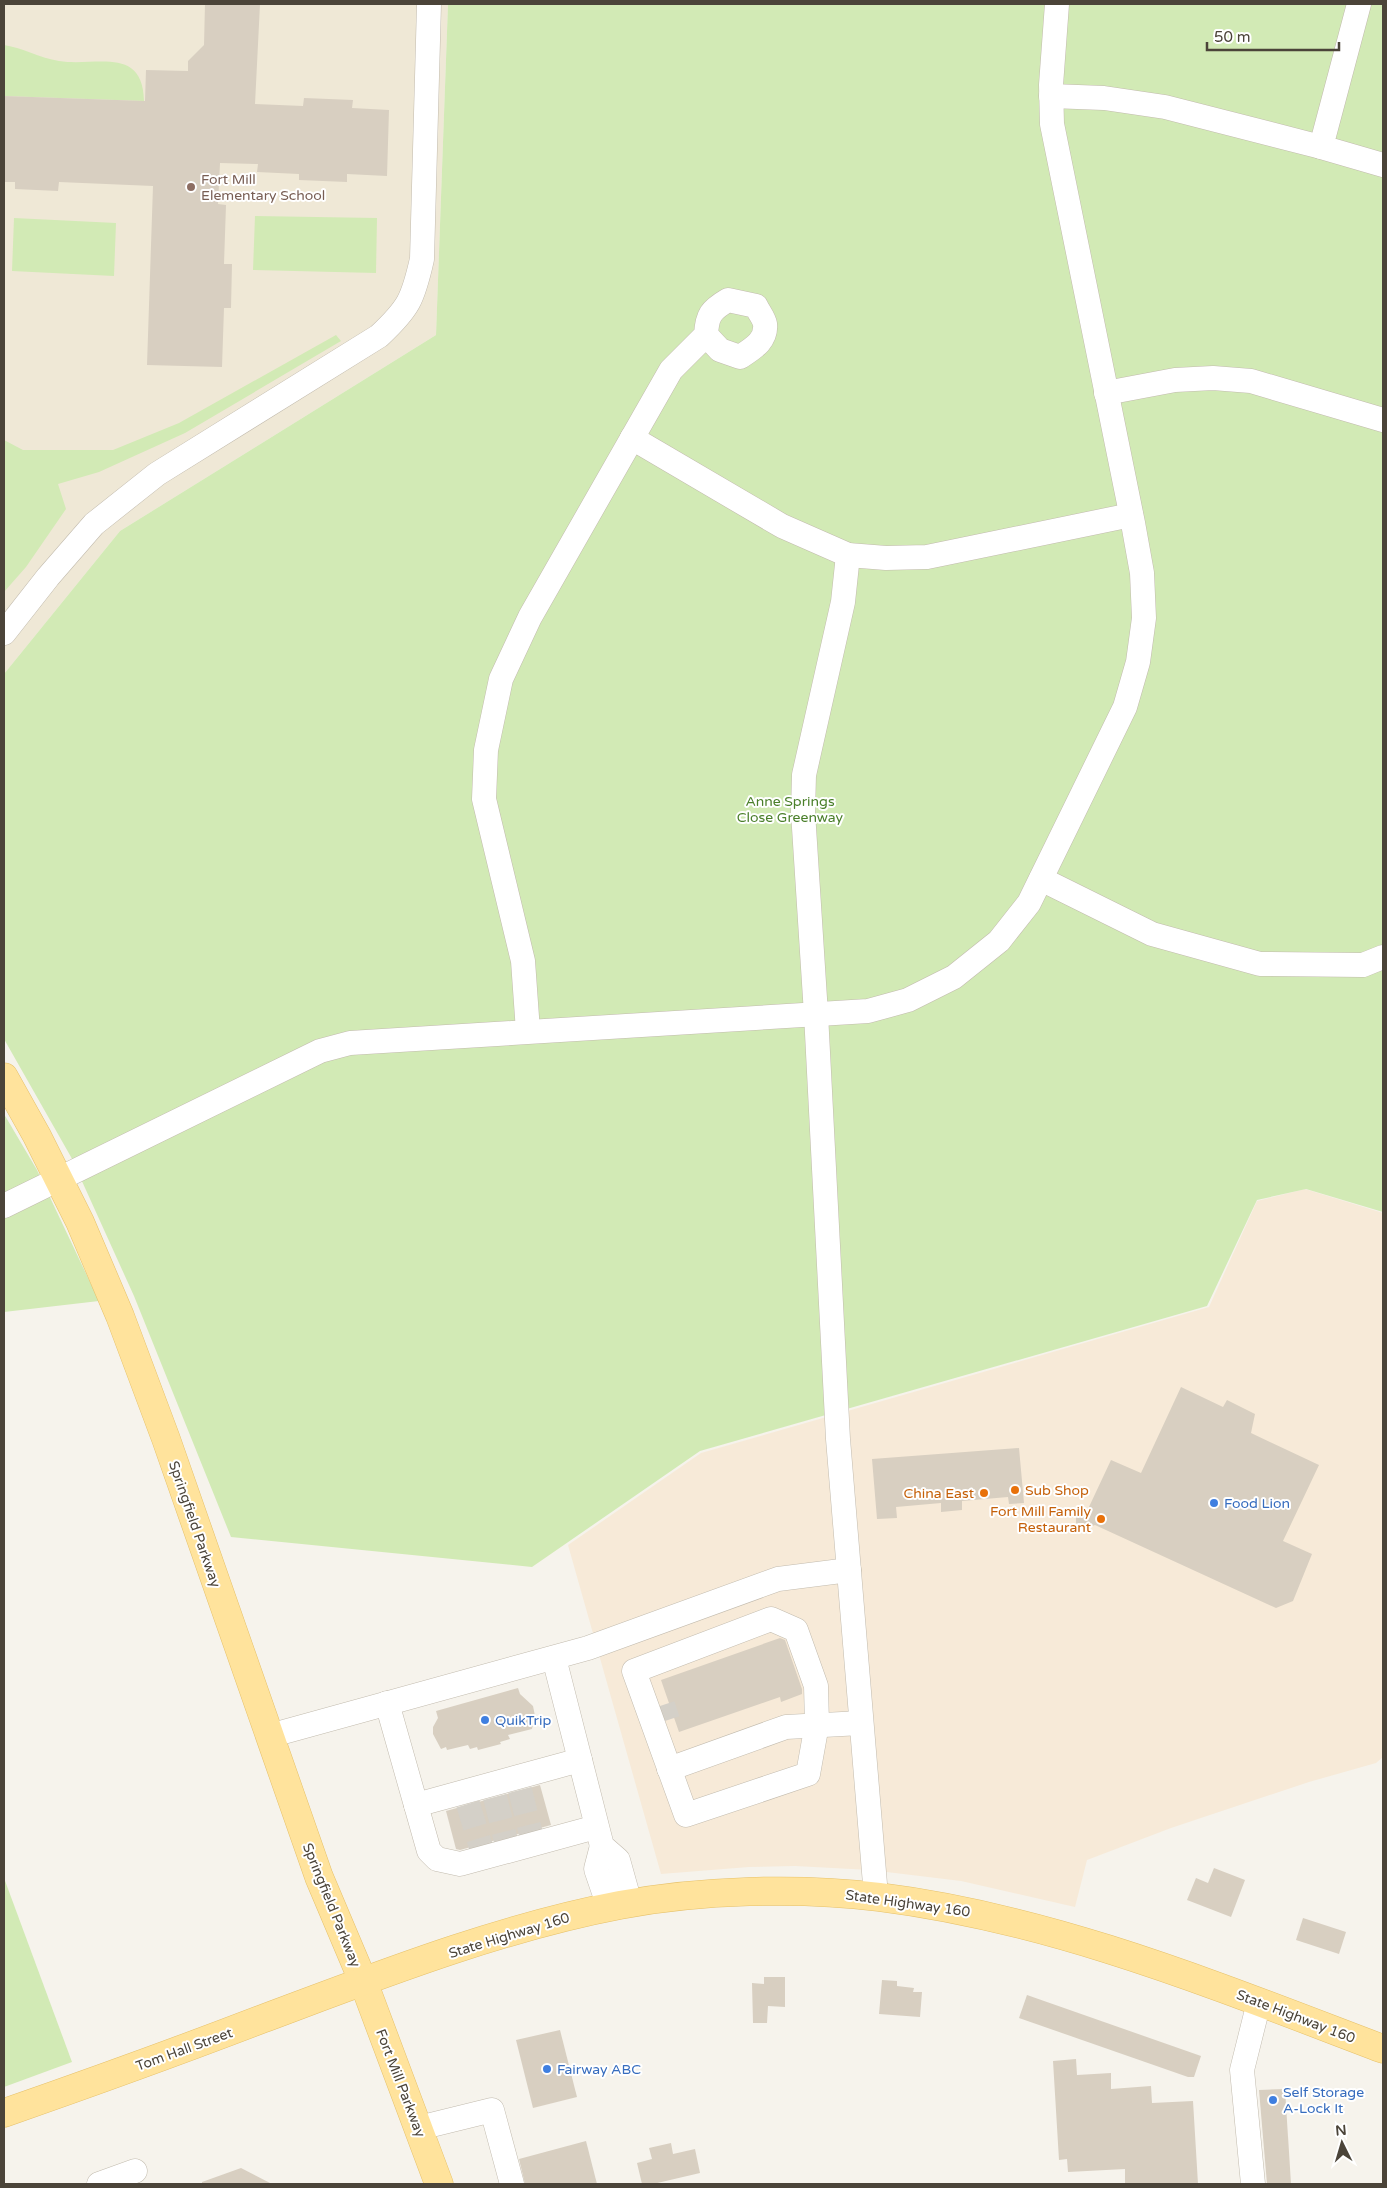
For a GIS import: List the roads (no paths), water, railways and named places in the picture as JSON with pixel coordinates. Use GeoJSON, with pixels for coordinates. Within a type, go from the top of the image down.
{"type":"FeatureCollection","features":[{"type":"Feature","properties":{"kind":"main road","name":"Springfield Parkway"},"geometry":{"type":"LineString","coordinates":[[4,1077],[37,1136],[80,1222],[120,1316],[169,1448],[319,1877],[363,1981]]}},
{"type":"Feature","properties":{"kind":"main road","name":"State Highway 160"},"geometry":{"type":"LineString","coordinates":[[363,1981],[482,1942],[619,1905],[686,1896],[750,1892],[841,1893],[876,1896],[958,1909],[1033,1926],[1110,1949],[1259,2002],[1383,2050]]}},
{"type":"Feature","properties":{"kind":"main road","name":"Tom Hall Street"},"geometry":{"type":"LineString","coordinates":[[4,2113],[159,2058],[363,1981]]}},
{"type":"Feature","properties":{"kind":"main road","name":"Fort Mill Parkway"},"geometry":{"type":"LineString","coordinates":[[363,1981],[439,2184]]}},
{"type":"Feature","properties":{"kind":"street"},"geometry":{"type":"LineString","coordinates":[[4,633],[48,577],[94,524],[157,474],[378,336],[400,317],[414,293],[422,259],[429,4]]}},
{"type":"Feature","properties":{"kind":"street"},"geometry":{"type":"LineString","coordinates":[[4,1206],[320,1051],[350,1042],[876,1009],[908,1000],[954,977],[999,941],[1028,903],[1126,707],[1138,662],[1144,618],[1142,573],[1052,124],[1051,96],[1057,4]]}},
{"type":"Feature","properties":{"kind":"street"},"geometry":{"type":"LineString","coordinates":[[1321,147],[1359,4]]}},
{"type":"Feature","properties":{"kind":"street"},"geometry":{"type":"LineString","coordinates":[[1051,96],[1104,98],[1165,107],[1383,165]]}},
{"type":"Feature","properties":{"kind":"street"},"geometry":{"type":"LineString","coordinates":[[528,1031],[523,961],[484,798],[486,750],[501,679],[530,617],[671,370],[706,335]]}},
{"type":"Feature","properties":{"kind":"street"},"geometry":{"type":"LineString","coordinates":[[1106,393],[1174,380],[1213,378],[1251,381],[1383,420]]}},
{"type":"Feature","properties":{"kind":"street"},"geometry":{"type":"LineString","coordinates":[[632,438],[782,526],[848,555],[886,558],[928,557],[1131,515]]}},
{"type":"Feature","properties":{"kind":"street"},"geometry":{"type":"LineString","coordinates":[[848,555],[843,602],[804,775],[803,812],[816,1014],[838,1439],[876,1896]]}},
{"type":"Feature","properties":{"kind":"street"},"geometry":{"type":"LineString","coordinates":[[1041,879],[1152,934],[1260,964],[1363,965],[1383,957]]}},
{"type":"Feature","properties":{"kind":"street"},"geometry":{"type":"LineString","coordinates":[[269,1736],[588,1648],[787,1577],[849,1570]]}},
{"type":"Feature","properties":{"kind":"street"},"geometry":{"type":"LineString","coordinates":[[721,1600],[734,1633]]}},
{"type":"Feature","properties":{"kind":"street"},"geometry":{"type":"LineString","coordinates":[[771,1619],[796,1630],[816,1686],[817,1724],[808,1774],[686,1815],[634,1671],[734,1633],[771,1619]]}},
{"type":"Feature","properties":{"kind":"street"},"geometry":{"type":"LineString","coordinates":[[554,1658],[599,1836],[596,1868],[619,1905]]}},
{"type":"Feature","properties":{"kind":"street"},"geometry":{"type":"LineString","coordinates":[[648,1666],[666,1712],[670,1734],[661,1745]]}},
{"type":"Feature","properties":{"kind":"street"},"geometry":{"type":"LineString","coordinates":[[387,1704],[429,1851],[437,1859],[460,1864],[483,1852],[532,1839],[599,1836]]}},
{"type":"Feature","properties":{"kind":"street"},"geometry":{"type":"LineString","coordinates":[[669,1768],[786,1727],[861,1722]]}},
{"type":"Feature","properties":{"kind":"street"},"geometry":{"type":"LineString","coordinates":[[416,1804],[466,1798],[493,1791],[518,1784],[580,1760]]}},
{"type":"Feature","properties":{"kind":"street"},"geometry":{"type":"LineString","coordinates":[[1253,2184],[1242,2070],[1259,2002]]}},
{"type":"Feature","properties":{"kind":"street"},"geometry":{"type":"LineString","coordinates":[[419,2128],[492,2110],[512,2184]]}},
{"type":"Feature","properties":{"kind":"street"},"geometry":{"type":"LineString","coordinates":[[98,2184],[135,2171]]}},
{"type":"Feature","properties":{"kind":"tunnel"},"geometry":{"type":"LineString","coordinates":[[663,1705],[668,1720]]}},
{"type":"Feature","properties":{"kind":"tunnel"},"geometry":{"type":"LineString","coordinates":[[520,1790],[531,1834]]}},
{"type":"Feature","properties":{"kind":"tunnel"},"geometry":{"type":"LineString","coordinates":[[495,1797],[506,1841]]}},
{"type":"Feature","properties":{"kind":"tunnel"},"geometry":{"type":"LineString","coordinates":[[468,1804],[481,1847]]}},
{"type":"Feature","properties":{"kind":"place","name":"Fort Mill Elementary School"},"geometry":{"type":"Point","coordinates":[191,187]}},
{"type":"Feature","properties":{"kind":"place","name":"Sub Shop"},"geometry":{"type":"Point","coordinates":[1015,1490]}},
{"type":"Feature","properties":{"kind":"place","name":"China East"},"geometry":{"type":"Point","coordinates":[984,1493]}},
{"type":"Feature","properties":{"kind":"place","name":"Food Lion"},"geometry":{"type":"Point","coordinates":[1214,1503]}},
{"type":"Feature","properties":{"kind":"place","name":"Fort Mill Family Restaurant"},"geometry":{"type":"Point","coordinates":[1101,1519]}},
{"type":"Feature","properties":{"kind":"place","name":"QuikTrip"},"geometry":{"type":"Point","coordinates":[485,1720]}},
{"type":"Feature","properties":{"kind":"place","name":"Fairway ABC"},"geometry":{"type":"Point","coordinates":[547,2069]}},
{"type":"Feature","properties":{"kind":"place","name":"Self Storage A-Lock It"},"geometry":{"type":"Point","coordinates":[1273,2100]}},
{"type":"Feature","properties":{"kind":"park label","name":"Anne Springs Close Greenway"},"geometry":{"type":"Point","coordinates":[790,810]}}]}
